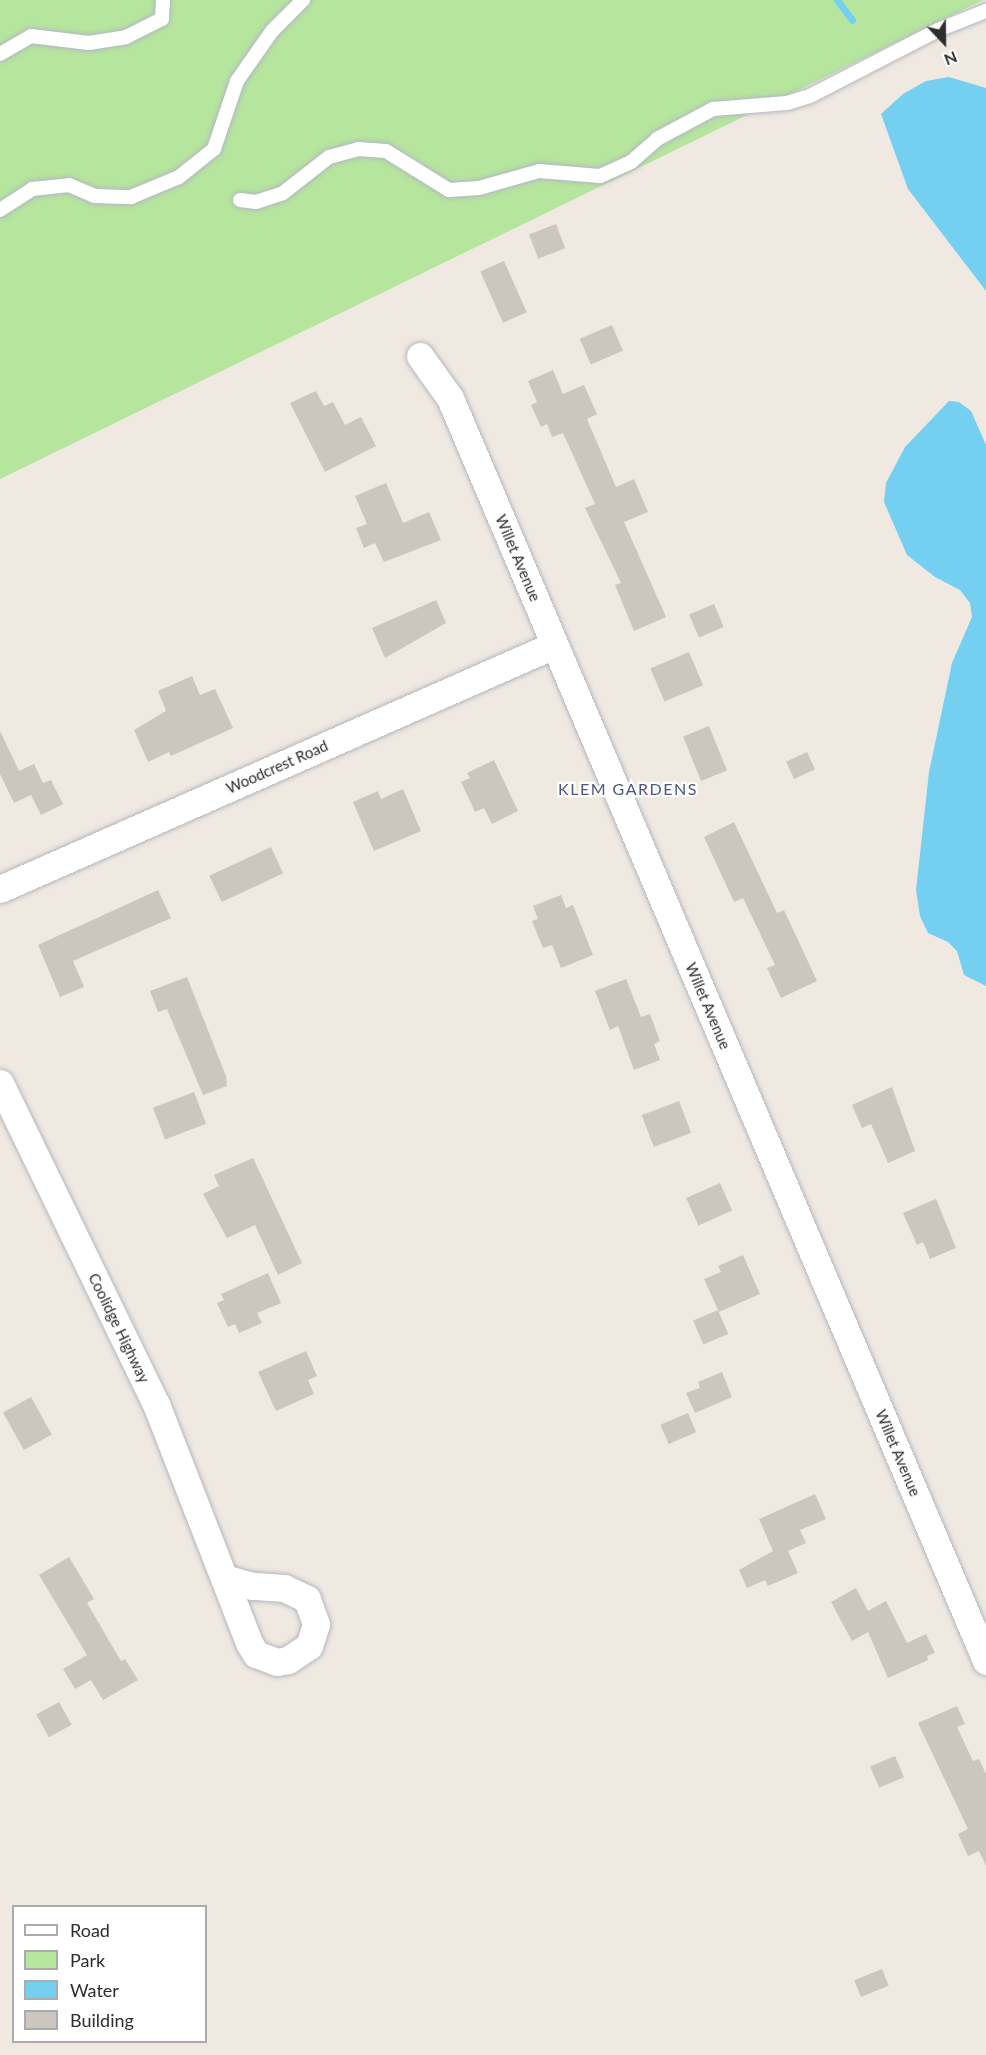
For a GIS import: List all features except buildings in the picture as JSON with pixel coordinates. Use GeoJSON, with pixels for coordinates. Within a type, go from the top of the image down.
{"type":"FeatureCollection","features":[{"type":"Feature","properties":{"kind":"street","name":"Willet Avenue"},"geometry":{"type":"LineString","coordinates":[[420,356],[450,398],[986,1661]]}},
{"type":"Feature","properties":{"kind":"street","name":"Woodcrest Road"},"geometry":{"type":"LineString","coordinates":[[0,889],[554,645]]}},
{"type":"Feature","properties":{"kind":"street","name":"Coolidge Highway"},"geometry":{"type":"LineString","coordinates":[[0,1083],[156,1404],[224,1578]]}},
{"type":"Feature","properties":{"kind":"lane"},"geometry":{"type":"LineString","coordinates":[[0,54],[31,36],[89,43],[126,37],[162,19],[163,0]]}},
{"type":"Feature","properties":{"kind":"lane"},"geometry":{"type":"LineString","coordinates":[[0,210],[32,189],[69,185],[95,196],[131,196],[179,177],[214,149],[237,81],[272,31],[303,0]]}},
{"type":"Feature","properties":{"kind":"lane"},"geometry":{"type":"LineString","coordinates":[[240,200],[256,202],[283,193],[329,157],[358,149],[386,151],[449,190],[479,188],[539,171],[600,176],[631,162],[657,139],[713,109],[787,103],[810,96],[938,30],[986,11]]}},
{"type":"Feature","properties":{"kind":"green space"},"geometry":{"type":"Polygon","coordinates":[[[0,0],[983,0],[0,479],[0,0]]]}},
{"type":"Feature","properties":{"kind":"water"},"geometry":{"type":"Polygon","coordinates":[[[949,77],[986,88],[986,291],[908,189],[881,114],[903,94],[926,81],[949,77]]]}},
{"type":"Feature","properties":{"kind":"water"},"geometry":{"type":"Polygon","coordinates":[[[949,401],[959,402],[971,411],[986,445],[986,986],[964,975],[957,951],[948,942],[928,933],[920,916],[916,890],[929,772],[952,663],[972,617],[970,603],[960,590],[935,577],[907,555],[884,502],[886,483],[905,447],[949,401]]]}},
{"type":"Feature","properties":{"kind":"waterway"},"geometry":{"type":"LineString","coordinates":[[837,0],[852,20]]}},
{"type":"Feature","properties":{"kind":"district","name":"KLEM GARDENS"},"geometry":{"type":"Point","coordinates":[628,789]}}]}
